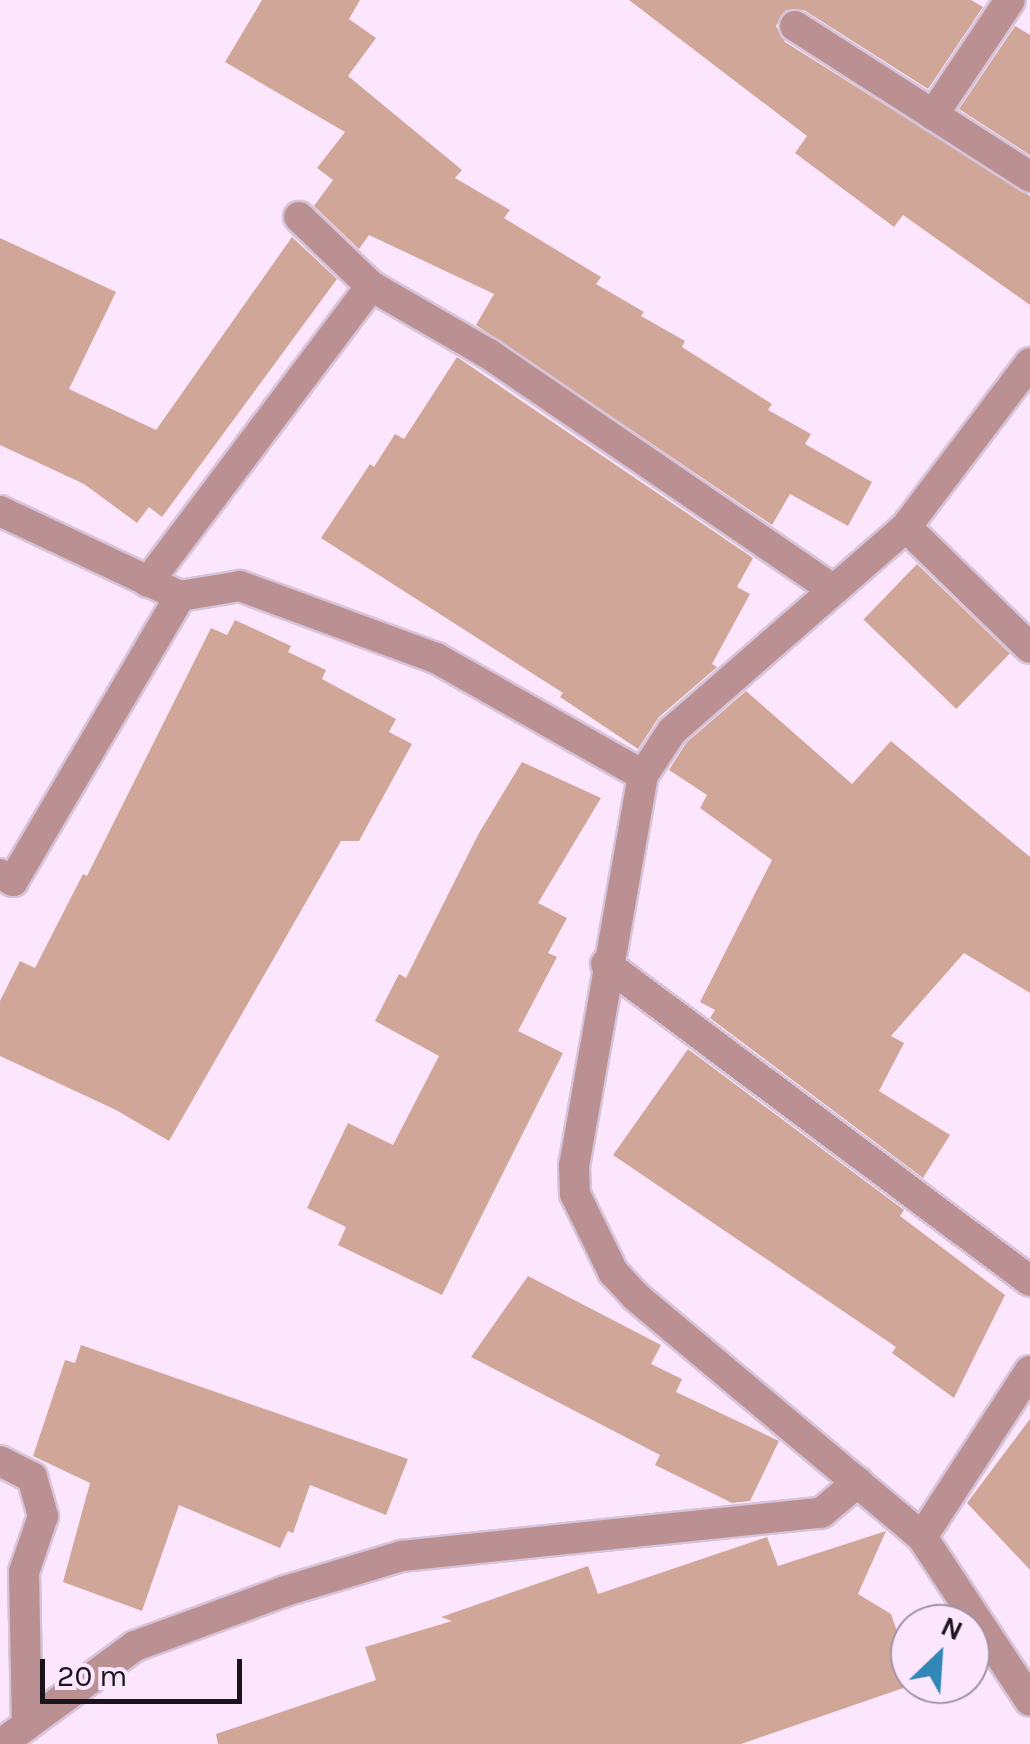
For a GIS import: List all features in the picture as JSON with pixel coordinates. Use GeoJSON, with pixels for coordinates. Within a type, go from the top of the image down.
{"type":"FeatureCollection","features":[{"type":"Feature","properties":{"kind":"street"},"geometry":{"type":"LineString","coordinates":[[933,115],[1010,0]]}},
{"type":"Feature","properties":{"kind":"street"},"geometry":{"type":"LineString","coordinates":[[795,26],[1030,178]]}},
{"type":"Feature","properties":{"kind":"street"},"geometry":{"type":"LineString","coordinates":[[299,217],[371,286],[489,354],[832,589]]}},
{"type":"Feature","properties":{"kind":"street"},"geometry":{"type":"LineString","coordinates":[[148,582],[371,286]]}},
{"type":"Feature","properties":{"kind":"street"},"geometry":{"type":"LineString","coordinates":[[1030,363],[906,527],[672,731],[643,774],[606,964],[574,1165],[575,1194],[613,1272],[635,1296],[922,1538],[1030,1701]]}},
{"type":"Feature","properties":{"kind":"street"},"geometry":{"type":"LineString","coordinates":[[0,512],[180,596],[240,586],[436,658],[643,774]]}},
{"type":"Feature","properties":{"kind":"street"},"geometry":{"type":"LineString","coordinates":[[906,527],[1030,648]]}},
{"type":"Feature","properties":{"kind":"street"},"geometry":{"type":"LineString","coordinates":[[4,886],[180,596]]}},
{"type":"Feature","properties":{"kind":"street"},"geometry":{"type":"LineString","coordinates":[[606,964],[1030,1281]]}},
{"type":"Feature","properties":{"kind":"street"},"geometry":{"type":"LineString","coordinates":[[922,1538],[1030,1371]]}},
{"type":"Feature","properties":{"kind":"street"},"geometry":{"type":"LineString","coordinates":[[0,1461],[32,1477],[43,1516],[24,1572],[27,1725]]}},
{"type":"Feature","properties":{"kind":"street"},"geometry":{"type":"LineString","coordinates":[[1,1744],[135,1646],[284,1591],[385,1561],[821,1513],[858,1482]]}},
{"type":"Feature","properties":{"kind":"building"},"geometry":{"type":"Polygon","coordinates":[[[262,0],[360,0],[349,19],[376,38],[348,76],[462,170],[455,178],[510,210],[504,218],[601,277],[596,284],[644,312],[641,316],[685,341],[682,347],[772,404],[768,410],[811,434],[805,444],[872,482],[848,526],[790,494],[772,525],[476,325],[494,294],[369,235],[359,249],[314,206],[333,180],[317,168],[345,132],[225,62],[262,0]]]}},
{"type":"Feature","properties":{"kind":"building"},"geometry":{"type":"Polygon","coordinates":[[[629,0],[971,0],[983,7],[928,89],[804,10],[786,10],[776,26],[785,42],[1030,196],[1030,305],[903,215],[894,227],[795,153],[807,136],[629,0]]]}},
{"type":"Feature","properties":{"kind":"building"},"geometry":{"type":"Polygon","coordinates":[[[1015,26],[1030,35],[1030,155],[959,109],[1015,26]]]}},
{"type":"Feature","properties":{"kind":"building"},"geometry":{"type":"Polygon","coordinates":[[[292,237],[337,279],[162,517],[149,507],[137,523],[84,484],[0,445],[0,238],[116,292],[69,389],[156,430],[292,237]]]}},
{"type":"Feature","properties":{"kind":"building"},"geometry":{"type":"Polygon","coordinates":[[[457,357],[753,558],[737,587],[750,594],[712,664],[717,667],[659,717],[638,749],[560,697],[563,693],[321,538],[395,434],[404,439],[457,357]]]}},
{"type":"Feature","properties":{"kind":"building"},"geometry":{"type":"Polygon","coordinates":[[[917,564],[1010,654],[956,709],[864,619],[917,564]]]}},
{"type":"Feature","properties":{"kind":"building"},"geometry":{"type":"Polygon","coordinates":[[[235,620],[291,646],[288,652],[326,670],[322,679],[396,719],[389,732],[412,744],[359,841],[341,841],[169,1141],[116,1110],[0,1056],[0,1001],[20,961],[35,968],[83,874],[87,876],[211,628],[227,635],[235,620]]]}},
{"type":"Feature","properties":{"kind":"building"},"geometry":{"type":"Polygon","coordinates":[[[746,691],[852,784],[891,741],[1030,857],[1030,993],[964,953],[891,1036],[904,1043],[879,1091],[950,1135],[923,1178],[710,1018],[715,1010],[700,1002],[772,860],[700,808],[707,795],[669,770],[686,743],[746,691]]]}},
{"type":"Feature","properties":{"kind":"building"},"geometry":{"type":"Polygon","coordinates":[[[522,762],[601,798],[538,903],[567,918],[548,953],[557,957],[518,1031],[563,1053],[442,1295],[338,1245],[346,1227],[307,1208],[348,1123],[393,1145],[439,1056],[375,1021],[399,974],[406,978],[479,833],[522,762]]]}},
{"type":"Feature","properties":{"kind":"building"},"geometry":{"type":"Polygon","coordinates":[[[688,1049],[904,1210],[900,1216],[1005,1295],[954,1398],[892,1353],[896,1347],[613,1155],[688,1049]]]}},
{"type":"Feature","properties":{"kind":"building"},"geometry":{"type":"Polygon","coordinates":[[[528,1276],[661,1345],[651,1364],[682,1379],[676,1392],[779,1441],[750,1501],[732,1503],[655,1465],[660,1455],[471,1357],[528,1276]]]}},
{"type":"Feature","properties":{"kind":"building"},"geometry":{"type":"Polygon","coordinates":[[[81,1345],[408,1459],[386,1515],[310,1485],[293,1533],[288,1531],[280,1548],[179,1505],[142,1611],[63,1582],[90,1483],[33,1456],[65,1360],[75,1363],[81,1345]]]}},
{"type":"Feature","properties":{"kind":"building"},"geometry":{"type":"Polygon","coordinates":[[[1030,1419],[1030,1570],[967,1503],[1030,1419]]]}},
{"type":"Feature","properties":{"kind":"building"},"geometry":{"type":"Polygon","coordinates":[[[886,1531],[858,1594],[890,1613],[890,1693],[741,1744],[218,1744],[216,1734],[376,1680],[365,1647],[452,1621],[441,1617],[588,1566],[598,1594],[767,1537],[778,1566],[886,1531]]]}}]}
